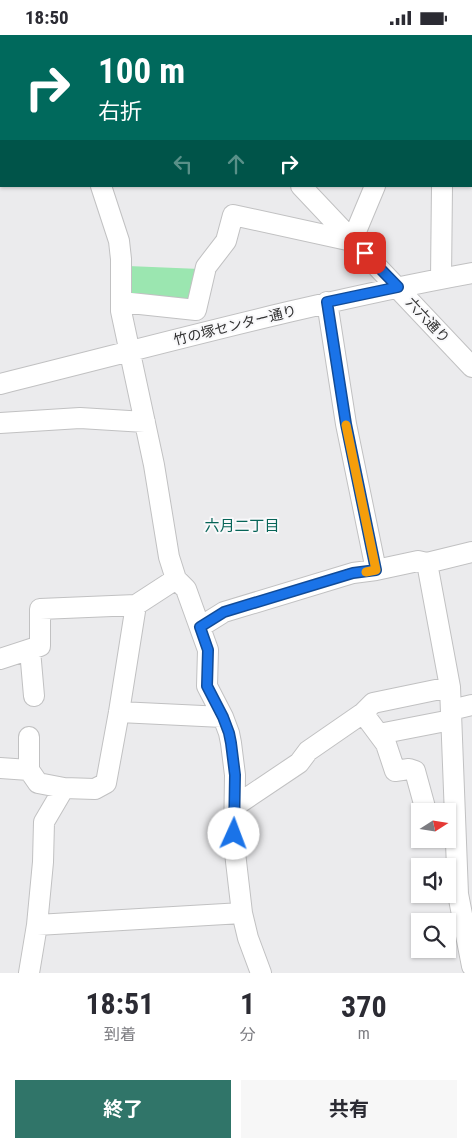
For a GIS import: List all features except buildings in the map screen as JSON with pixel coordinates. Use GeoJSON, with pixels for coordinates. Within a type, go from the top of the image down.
{"type":"FeatureCollection","features":[{"type":"Feature","properties":{"kind":"street"},"geometry":{"type":"LineString","coordinates":[[101,187],[119,241],[121,311],[156,473],[169,557],[176,579],[186,589],[208,650],[207,686],[229,733],[235,775],[234,844],[242,913],[248,938],[261,973]]}},
{"type":"Feature","properties":{"kind":"street","name":"六六通り"},"geometry":{"type":"LineString","coordinates":[[302,187],[472,367]]}},
{"type":"Feature","properties":{"kind":"street"},"geometry":{"type":"LineString","coordinates":[[121,302],[196,309],[206,267],[226,241],[233,215],[352,241],[375,187]]}},
{"type":"Feature","properties":{"kind":"street"},"geometry":{"type":"LineString","coordinates":[[441,279],[442,187]]}},
{"type":"Feature","properties":{"kind":"street","name":"竹の塚センター通り"},"geometry":{"type":"LineString","coordinates":[[0,384],[327,302],[472,273]]}},
{"type":"Feature","properties":{"kind":"street"},"geometry":{"type":"LineString","coordinates":[[327,302],[346,424],[376,570]]}},
{"type":"Feature","properties":{"kind":"street"},"geometry":{"type":"LineString","coordinates":[[0,423],[80,418],[145,422]]}},
{"type":"Feature","properties":{"kind":"street"},"geometry":{"type":"LineString","coordinates":[[200,627],[224,612],[353,573],[418,561],[427,563],[472,552]]}},
{"type":"Feature","properties":{"kind":"street"},"geometry":{"type":"LineString","coordinates":[[427,563],[450,687],[451,803]]}},
{"type":"Feature","properties":{"kind":"street"},"geometry":{"type":"LineString","coordinates":[[0,659],[40,646],[40,609],[136,605],[176,579]]}},
{"type":"Feature","properties":{"kind":"street"},"geometry":{"type":"LineString","coordinates":[[29,737],[29,770],[38,783],[64,788],[95,789],[106,783],[136,605]]}},
{"type":"Feature","properties":{"kind":"street"},"geometry":{"type":"LineString","coordinates":[[30,650],[34,696]]}},
{"type":"Feature","properties":{"kind":"street"},"geometry":{"type":"LineString","coordinates":[[235,806],[299,763],[308,751],[363,713],[373,703],[450,687]]}},
{"type":"Feature","properties":{"kind":"street"},"geometry":{"type":"LineString","coordinates":[[379,734],[451,715],[472,705]]}},
{"type":"Feature","properties":{"kind":"street"},"geometry":{"type":"LineString","coordinates":[[119,712],[223,717]]}},
{"type":"Feature","properties":{"kind":"street"},"geometry":{"type":"LineString","coordinates":[[363,713],[386,744],[395,771],[409,769],[415,771],[424,803]]}},
{"type":"Feature","properties":{"kind":"street"},"geometry":{"type":"LineString","coordinates":[[0,768],[29,770]]}},
{"type":"Feature","properties":{"kind":"street"},"geometry":{"type":"LineString","coordinates":[[29,973],[37,925],[43,862],[44,822],[64,788]]}},
{"type":"Feature","properties":{"kind":"street"},"geometry":{"type":"LineString","coordinates":[[456,839],[465,878],[458,893],[472,966]]}},
{"type":"Feature","properties":{"kind":"street"},"geometry":{"type":"LineString","coordinates":[[37,925],[242,913]]}},
{"type":"Feature","properties":{"kind":"green space"},"geometry":{"type":"Polygon","coordinates":[[[128,266],[200,269],[193,304],[128,296],[128,266]]]}},
{"type":"Feature","properties":{"kind":"slow traffic"},"geometry":{"type":"LineString","coordinates":[[346,425],[376,570],[366,572]]}},
{"type":"Feature","properties":{"kind":"district","name":"六月二丁目"},"geometry":{"type":"Point","coordinates":[242,526]}},
{"type":"Feature","properties":{"kind":"route"},"geometry":{"type":"LineString","coordinates":[[234,834],[235,775],[231,743],[223,717],[208,691],[208,650],[200,627],[224,612],[353,573],[376,570],[346,424],[327,302],[398,287],[365,253]]}}]}
